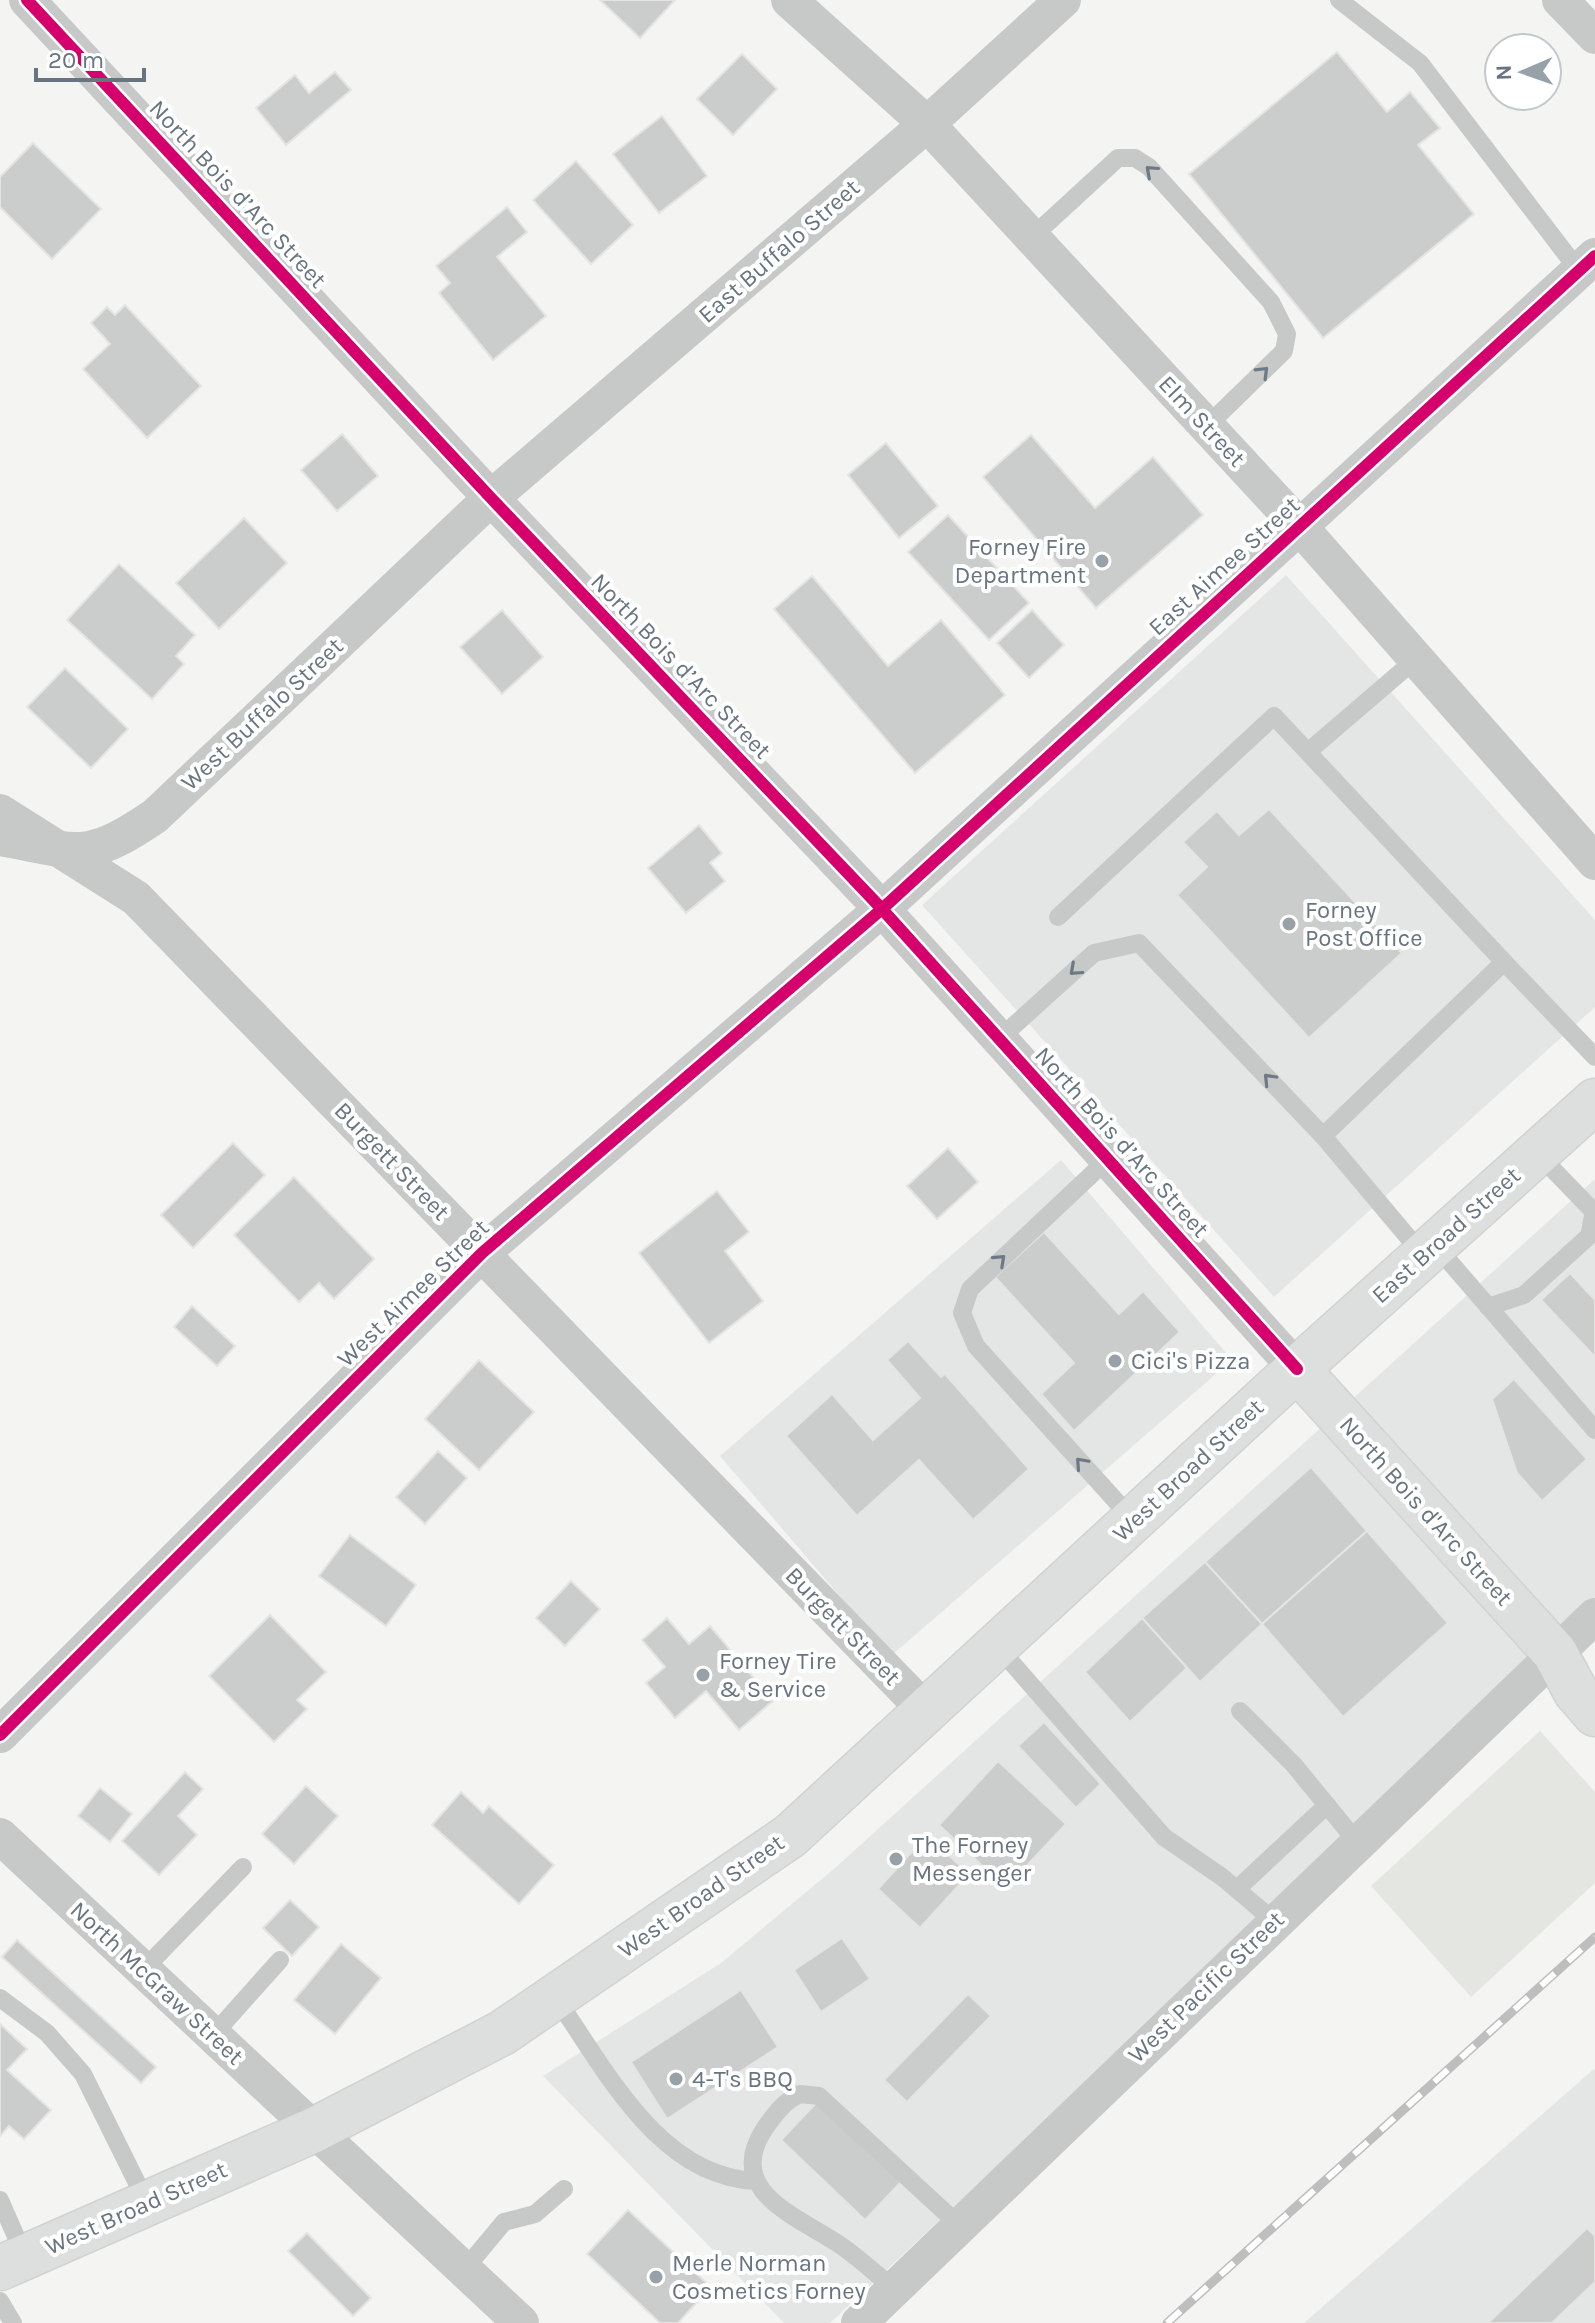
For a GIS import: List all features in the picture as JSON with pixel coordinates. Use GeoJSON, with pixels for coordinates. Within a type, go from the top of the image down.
{"type":"FeatureCollection","features":[{"type":"Feature","properties":{"kind":"main road","name":"East Broad Street"},"geometry":{"type":"LineString","coordinates":[[1297,1369],[1595,1101]]}},
{"type":"Feature","properties":{"kind":"main road","name":"West Broad Street"},"geometry":{"type":"LineString","coordinates":[[13,2263],[314,2130],[502,2033],[790,1836],[1297,1369]]}},
{"type":"Feature","properties":{"kind":"main road","name":"North Bois d'Arc Street"},"geometry":{"type":"LineString","coordinates":[[1297,1369],[1555,1653],[1576,1692],[1595,1714]]}},
{"type":"Feature","properties":{"kind":"main road","name":"North Bois d'Arc Street"},"geometry":{"type":"LineString","coordinates":[[1555,1653],[1595,1673]]}},
{"type":"Feature","properties":{"kind":"street","name":"North Bois d’Arc Street"},"geometry":{"type":"LineString","coordinates":[[27,0],[491,498],[882,909],[1297,1369]]}},
{"type":"Feature","properties":{"kind":"street","name":"Elm Street"},"geometry":{"type":"LineString","coordinates":[[789,0],[927,124],[1300,527],[1592,852]]}},
{"type":"Feature","properties":{"kind":"street","name":"East Buffalo Street"},"geometry":{"type":"LineString","coordinates":[[491,498],[927,124],[1063,0]]}},
{"type":"Feature","properties":{"kind":"street"},"geometry":{"type":"LineString","coordinates":[[1560,0],[1595,36]]}},
{"type":"Feature","properties":{"kind":"street","name":"East Aimee Street"},"geometry":{"type":"LineString","coordinates":[[882,909],[1587,264]]}},
{"type":"Feature","properties":{"kind":"street","name":"West Buffalo Street"},"geometry":{"type":"LineString","coordinates":[[0,838],[83,852],[115,843],[155,816],[491,498]]}},
{"type":"Feature","properties":{"kind":"street","name":"Burgett Street"},"geometry":{"type":"LineString","coordinates":[[0,812],[136,898],[927,1712]]}},
{"type":"Feature","properties":{"kind":"street","name":"West Aimee Street"},"geometry":{"type":"LineString","coordinates":[[0,1735],[482,1253],[882,909]]}},
{"type":"Feature","properties":{"kind":"street","name":"West Pacific Street"},"geometry":{"type":"LineString","coordinates":[[859,2323],[1274,1921],[1595,1616]]}},
{"type":"Feature","properties":{"kind":"street","name":"North McGraw Street"},"geometry":{"type":"LineString","coordinates":[[0,1836],[521,2323]]}},
{"type":"Feature","properties":{"kind":"lane"},"geometry":{"type":"LineString","coordinates":[[1339,0],[1420,63],[1587,264]]}},
{"type":"Feature","properties":{"kind":"lane"},"geometry":{"type":"LineString","coordinates":[[1032,237],[1118,158],[1135,158],[1149,167],[1271,302],[1287,334],[1284,351],[1207,426]]}},
{"type":"Feature","properties":{"kind":"lane"},"geometry":{"type":"LineString","coordinates":[[1310,750],[1416,659]]}},
{"type":"Feature","properties":{"kind":"lane"},"geometry":{"type":"LineString","coordinates":[[1058,917],[1274,716],[1310,750],[1595,1057]]}},
{"type":"Feature","properties":{"kind":"lane"},"geometry":{"type":"LineString","coordinates":[[999,1039],[1094,953],[1139,943],[1429,1250],[1488,1307],[1595,1430]]}},
{"type":"Feature","properties":{"kind":"lane"},"geometry":{"type":"LineString","coordinates":[[1323,1136],[1504,962]]}},
{"type":"Feature","properties":{"kind":"lane"},"geometry":{"type":"LineString","coordinates":[[1488,1307],[1524,1295],[1589,1236],[1594,1212],[1537,1153]]}},
{"type":"Feature","properties":{"kind":"lane"},"geometry":{"type":"LineString","coordinates":[[1108,1159],[970,1289],[962,1313],[976,1346],[1134,1521]]}},
{"type":"Feature","properties":{"kind":"lane"},"geometry":{"type":"LineString","coordinates":[[998,1647],[1164,1837],[1237,1889],[1274,1921]]}},
{"type":"Feature","properties":{"kind":"lane"},"geometry":{"type":"LineString","coordinates":[[1240,1711],[1357,1842]]}},
{"type":"Feature","properties":{"kind":"lane"},"geometry":{"type":"LineString","coordinates":[[1237,1889],[1327,1805]]}},
{"type":"Feature","properties":{"kind":"lane"},"geometry":{"type":"LineString","coordinates":[[143,1970],[243,1867]]}},
{"type":"Feature","properties":{"kind":"lane"},"geometry":{"type":"LineString","coordinates":[[213,2035],[280,1960]]}},
{"type":"Feature","properties":{"kind":"lane"},"geometry":{"type":"LineString","coordinates":[[555,1997],[640,2115],[670,2148],[692,2165],[718,2177],[756,2181]]}},
{"type":"Feature","properties":{"kind":"lane"},"geometry":{"type":"LineString","coordinates":[[0,1998],[47,2033],[83,2074],[147,2203]]}},
{"type":"Feature","properties":{"kind":"lane"},"geometry":{"type":"LineString","coordinates":[[894,2289],[848,2250],[774,2203],[756,2181],[753,2152],[775,2113],[800,2094],[819,2096],[960,2226]]}},
{"type":"Feature","properties":{"kind":"lane"},"geometry":{"type":"LineString","coordinates":[[464,2270],[504,2222],[535,2214],[564,2189]]}},
{"type":"Feature","properties":{"kind":"lane"},"geometry":{"type":"LineString","coordinates":[[0,2200],[13,2263]]}},
{"type":"Feature","properties":{"kind":"lane"},"geometry":{"type":"LineString","coordinates":[[0,2301],[13,2323]]}},
{"type":"Feature","properties":{"kind":"shaded area"},"geometry":{"type":"Polygon","coordinates":[[[1286,575],[1595,920],[1595,1007],[1274,1297],[922,905],[1286,575]]]}},
{"type":"Feature","properties":{"kind":"shaded area"},"geometry":{"type":"Polygon","coordinates":[[[1061,1160],[1232,1360],[891,1656],[720,1456],[1061,1160]]]}},
{"type":"Feature","properties":{"kind":"shaded area"},"geometry":{"type":"Polygon","coordinates":[[[1595,1179],[1595,1606],[830,2323],[784,2323],[543,2076],[721,1963],[835,1868],[1595,1179]]]}},
{"type":"Feature","properties":{"kind":"shaded area"},"geometry":{"type":"Polygon","coordinates":[[[1540,1731],[1595,1792],[1595,1883],[1471,1997],[1371,1886],[1540,1731]]]}},
{"type":"Feature","properties":{"kind":"shaded area"},"geometry":{"type":"Polygon","coordinates":[[[1595,2068],[1595,2323],[1304,2323],[1595,2068]]]}},
{"type":"Feature","properties":{"kind":"building"},"geometry":{"type":"Polygon","coordinates":[[[600,0],[675,0],[640,38],[600,0]]]}},
{"type":"Feature","properties":{"kind":"building"},"geometry":{"type":"Polygon","coordinates":[[[1337,52],[1387,112],[1410,92],[1440,128],[1418,145],[1474,214],[1323,338],[1189,174],[1337,52]]]}},
{"type":"Feature","properties":{"kind":"building"},"geometry":{"type":"Polygon","coordinates":[[[742,54],[777,89],[733,135],[697,99],[742,54]]]}},
{"type":"Feature","properties":{"kind":"building"},"geometry":{"type":"Polygon","coordinates":[[[335,72],[351,90],[286,145],[256,108],[295,75],[309,93],[335,72]]]}},
{"type":"Feature","properties":{"kind":"building"},"geometry":{"type":"Polygon","coordinates":[[[662,116],[707,176],[659,213],[613,154],[662,116]]]}},
{"type":"Feature","properties":{"kind":"building"},"geometry":{"type":"Polygon","coordinates":[[[33,143],[101,209],[52,259],[0,207],[0,177],[33,143]]]}},
{"type":"Feature","properties":{"kind":"building"},"geometry":{"type":"Polygon","coordinates":[[[576,161],[633,225],[591,264],[533,200],[576,161]]]}},
{"type":"Feature","properties":{"kind":"building"},"geometry":{"type":"Polygon","coordinates":[[[507,207],[527,232],[497,257],[546,316],[493,360],[439,293],[450,283],[436,266],[507,207]]]}},
{"type":"Feature","properties":{"kind":"building"},"geometry":{"type":"Polygon","coordinates":[[[125,305],[201,386],[147,438],[83,369],[110,344],[91,323],[107,307],[115,315],[125,305]]]}},
{"type":"Feature","properties":{"kind":"building"},"geometry":{"type":"Polygon","coordinates":[[[342,434],[378,476],[337,511],[301,470],[342,434]]]}},
{"type":"Feature","properties":{"kind":"building","name":"Forney Fire Department"},"geometry":{"type":"Polygon","coordinates":[[[1031,435],[1095,508],[1153,457],[1203,515],[1096,608],[983,477],[1031,435]]]}},
{"type":"Feature","properties":{"kind":"building"},"geometry":{"type":"Polygon","coordinates":[[[886,443],[938,506],[899,538],[848,475],[886,443]]]}},
{"type":"Feature","properties":{"kind":"building"},"geometry":{"type":"Polygon","coordinates":[[[948,515],[1029,603],[989,640],[908,552],[948,515]]]}},
{"type":"Feature","properties":{"kind":"building"},"geometry":{"type":"Polygon","coordinates":[[[244,518],[287,563],[219,629],[176,583],[244,518]]]}},
{"type":"Feature","properties":{"kind":"building"},"geometry":{"type":"Polygon","coordinates":[[[119,564],[195,635],[176,656],[184,664],[152,699],[67,620],[119,564]]]}},
{"type":"Feature","properties":{"kind":"building"},"geometry":{"type":"Polygon","coordinates":[[[812,576],[888,666],[941,620],[1005,695],[915,773],[774,609],[812,576]]]}},
{"type":"Feature","properties":{"kind":"building"},"geometry":{"type":"Polygon","coordinates":[[[502,610],[543,657],[502,694],[460,647],[502,610]]]}},
{"type":"Feature","properties":{"kind":"building"},"geometry":{"type":"Polygon","coordinates":[[[1032,610],[1064,645],[1029,678],[997,643],[1032,610]]]}},
{"type":"Feature","properties":{"kind":"building"},"geometry":{"type":"Polygon","coordinates":[[[65,668],[128,729],[91,768],[27,707],[65,668]]]}},
{"type":"Feature","properties":{"kind":"building","name":"Forney Post Office"},"geometry":{"type":"Polygon","coordinates":[[[1269,809],[1402,953],[1309,1038],[1177,895],[1207,867],[1183,842],[1217,811],[1239,835],[1269,809]]]}},
{"type":"Feature","properties":{"kind":"building"},"geometry":{"type":"Polygon","coordinates":[[[699,825],[722,853],[710,863],[725,881],[686,913],[648,868],[699,825]]]}},
{"type":"Feature","properties":{"kind":"building"},"geometry":{"type":"Polygon","coordinates":[[[233,1143],[265,1175],[193,1248],[161,1215],[233,1143]]]}},
{"type":"Feature","properties":{"kind":"building"},"geometry":{"type":"Polygon","coordinates":[[[948,1148],[978,1182],[937,1219],[907,1186],[948,1148]]]}},
{"type":"Feature","properties":{"kind":"building"},"geometry":{"type":"Polygon","coordinates":[[[294,1177],[374,1259],[334,1299],[319,1283],[299,1302],[234,1235],[294,1177]]]}},
{"type":"Feature","properties":{"kind":"building"},"geometry":{"type":"Polygon","coordinates":[[[717,1191],[749,1232],[725,1251],[763,1301],[709,1343],[639,1253],[717,1191]]]}},
{"type":"Feature","properties":{"kind":"building"},"geometry":{"type":"Polygon","coordinates":[[[1044,1232],[1119,1314],[1143,1291],[1180,1332],[1074,1431],[1041,1394],[1074,1363],[995,1277],[1044,1232]]]}},
{"type":"Feature","properties":{"kind":"building"},"geometry":{"type":"Polygon","coordinates":[[[1570,1273],[1595,1300],[1595,1357],[1541,1300],[1570,1273]]]}},
{"type":"Feature","properties":{"kind":"building"},"geometry":{"type":"Polygon","coordinates":[[[192,1306],[235,1346],[217,1366],[174,1327],[192,1306]]]}},
{"type":"Feature","properties":{"kind":"building"},"geometry":{"type":"Polygon","coordinates":[[[908,1341],[941,1377],[945,1374],[1029,1469],[973,1520],[919,1460],[857,1516],[786,1436],[832,1394],[873,1440],[920,1398],[887,1360],[908,1341]]]}},
{"type":"Feature","properties":{"kind":"building"},"geometry":{"type":"Polygon","coordinates":[[[479,1360],[534,1412],[479,1470],[425,1419],[479,1360]]]}},
{"type":"Feature","properties":{"kind":"building"},"geometry":{"type":"Polygon","coordinates":[[[1514,1379],[1587,1459],[1542,1501],[1517,1473],[1492,1399],[1514,1379]]]}},
{"type":"Feature","properties":{"kind":"building"},"geometry":{"type":"Polygon","coordinates":[[[438,1451],[467,1478],[425,1524],[396,1497],[438,1451]]]}},
{"type":"Feature","properties":{"kind":"building"},"geometry":{"type":"Polygon","coordinates":[[[1311,1467],[1367,1531],[1262,1624],[1205,1562],[1311,1467]]]}},
{"type":"Feature","properties":{"kind":"building"},"geometry":{"type":"Polygon","coordinates":[[[1367,1531],[1448,1623],[1343,1717],[1262,1624],[1367,1531]]]}},
{"type":"Feature","properties":{"kind":"building"},"geometry":{"type":"Polygon","coordinates":[[[350,1535],[416,1585],[386,1626],[319,1576],[350,1535]]]}},
{"type":"Feature","properties":{"kind":"building"},"geometry":{"type":"Polygon","coordinates":[[[1205,1562],[1262,1624],[1200,1682],[1142,1618],[1205,1562]]]}},
{"type":"Feature","properties":{"kind":"building"},"geometry":{"type":"Polygon","coordinates":[[[571,1581],[600,1609],[565,1646],[536,1618],[571,1581]]]}},
{"type":"Feature","properties":{"kind":"building"},"geometry":{"type":"Polygon","coordinates":[[[270,1615],[326,1672],[297,1700],[307,1709],[274,1742],[209,1676],[270,1615]]]}},
{"type":"Feature","properties":{"kind":"building","name":"Forney Tire & Service"},"geometry":{"type":"Polygon","coordinates":[[[667,1618],[689,1644],[710,1626],[773,1701],[739,1730],[706,1691],[675,1718],[646,1683],[665,1667],[642,1640],[667,1618]]]}},
{"type":"Feature","properties":{"kind":"building"},"geometry":{"type":"Polygon","coordinates":[[[1142,1618],[1187,1668],[1130,1722],[1085,1672],[1142,1618]]]}},
{"type":"Feature","properties":{"kind":"building"},"geometry":{"type":"Polygon","coordinates":[[[1044,1722],[1101,1784],[1076,1808],[1018,1746],[1044,1722]]]}},
{"type":"Feature","properties":{"kind":"building"},"geometry":{"type":"Polygon","coordinates":[[[998,1761],[1066,1824],[1006,1888],[939,1825],[998,1761]]]}},
{"type":"Feature","properties":{"kind":"building"},"geometry":{"type":"Polygon","coordinates":[[[185,1772],[203,1789],[178,1816],[197,1835],[159,1875],[122,1841],[185,1772]]]}},
{"type":"Feature","properties":{"kind":"building"},"geometry":{"type":"Polygon","coordinates":[[[306,1786],[338,1816],[294,1864],[262,1834],[306,1786]]]}},
{"type":"Feature","properties":{"kind":"building"},"geometry":{"type":"Polygon","coordinates":[[[100,1788],[132,1814],[110,1842],[78,1816],[100,1788]]]}},
{"type":"Feature","properties":{"kind":"building"},"geometry":{"type":"Polygon","coordinates":[[[461,1792],[483,1813],[489,1806],[554,1865],[519,1904],[432,1825],[461,1792]]]}},
{"type":"Feature","properties":{"kind":"building"},"geometry":{"type":"Polygon","coordinates":[[[927,1835],[969,1874],[920,1928],[878,1889],[927,1835]]]}},
{"type":"Feature","properties":{"kind":"building"},"geometry":{"type":"Polygon","coordinates":[[[290,1900],[319,1927],[292,1956],[263,1928],[290,1900]]]}},
{"type":"Feature","properties":{"kind":"building"},"geometry":{"type":"Polygon","coordinates":[[[842,1938],[870,1979],[821,2012],[794,1970],[842,1938]]]}},
{"type":"Feature","properties":{"kind":"building"},"geometry":{"type":"Polygon","coordinates":[[[17,1940],[156,2067],[141,2083],[2,1957],[17,1940]]]}},
{"type":"Feature","properties":{"kind":"building"},"geometry":{"type":"Polygon","coordinates":[[[341,1944],[381,1978],[335,2034],[294,2000],[341,1944]]]}},
{"type":"Feature","properties":{"kind":"building"},"geometry":{"type":"Polygon","coordinates":[[[741,1990],[778,2047],[667,2119],[631,2062],[741,1990]]]}},
{"type":"Feature","properties":{"kind":"building"},"geometry":{"type":"Polygon","coordinates":[[[968,1994],[991,2016],[907,2102],[884,2080],[968,1994]]]}},
{"type":"Feature","properties":{"kind":"building"},"geometry":{"type":"Polygon","coordinates":[[[0,2024],[27,2049],[7,2070],[51,2110],[24,2139],[9,2126],[0,2136],[0,2024]]]}},
{"type":"Feature","properties":{"kind":"building"},"geometry":{"type":"Polygon","coordinates":[[[816,2103],[901,2182],[865,2220],[781,2140],[816,2103]]]}},
{"type":"Feature","properties":{"kind":"building"},"geometry":{"type":"Polygon","coordinates":[[[628,2210],[711,2287],[678,2323],[660,2323],[587,2254],[628,2210]]]}},
{"type":"Feature","properties":{"kind":"building"},"geometry":{"type":"Polygon","coordinates":[[[1587,2228],[1595,2236],[1595,2282],[1552,2323],[1488,2323],[1587,2228]]]}},
{"type":"Feature","properties":{"kind":"building"},"geometry":{"type":"Polygon","coordinates":[[[307,2233],[371,2298],[353,2316],[288,2251],[307,2233]]]}},
{"type":"Feature","properties":{"kind":"railway"},"geometry":{"type":"LineString","coordinates":[[1167,2323],[1595,1937]]}},
{"type":"Feature","properties":{"kind":"cycle path"},"geometry":{"type":"LineString","coordinates":[[27,0],[491,498],[882,909],[1297,1369]]}},
{"type":"Feature","properties":{"kind":"cycle path"},"geometry":{"type":"LineString","coordinates":[[0,1735],[482,1253],[882,909],[1595,256]]}},
{"type":"Feature","properties":{"kind":"place","name":"Forney Fire Department"},"geometry":{"type":"Point","coordinates":[1102,561]}},
{"type":"Feature","properties":{"kind":"place","name":"Forney Post Office"},"geometry":{"type":"Point","coordinates":[1289,924]}},
{"type":"Feature","properties":{"kind":"place","name":"Cici's Pizza"},"geometry":{"type":"Point","coordinates":[1115,1361]}},
{"type":"Feature","properties":{"kind":"place","name":"Forney Tire & Service"},"geometry":{"type":"Point","coordinates":[703,1675]}},
{"type":"Feature","properties":{"kind":"place","name":"The Forney Messenger"},"geometry":{"type":"Point","coordinates":[896,1859]}},
{"type":"Feature","properties":{"kind":"place","name":"4-T's BBQ"},"geometry":{"type":"Point","coordinates":[676,2079]}},
{"type":"Feature","properties":{"kind":"place","name":"Merle Norman Cosmetics Forney"},"geometry":{"type":"Point","coordinates":[656,2277]}}]}
